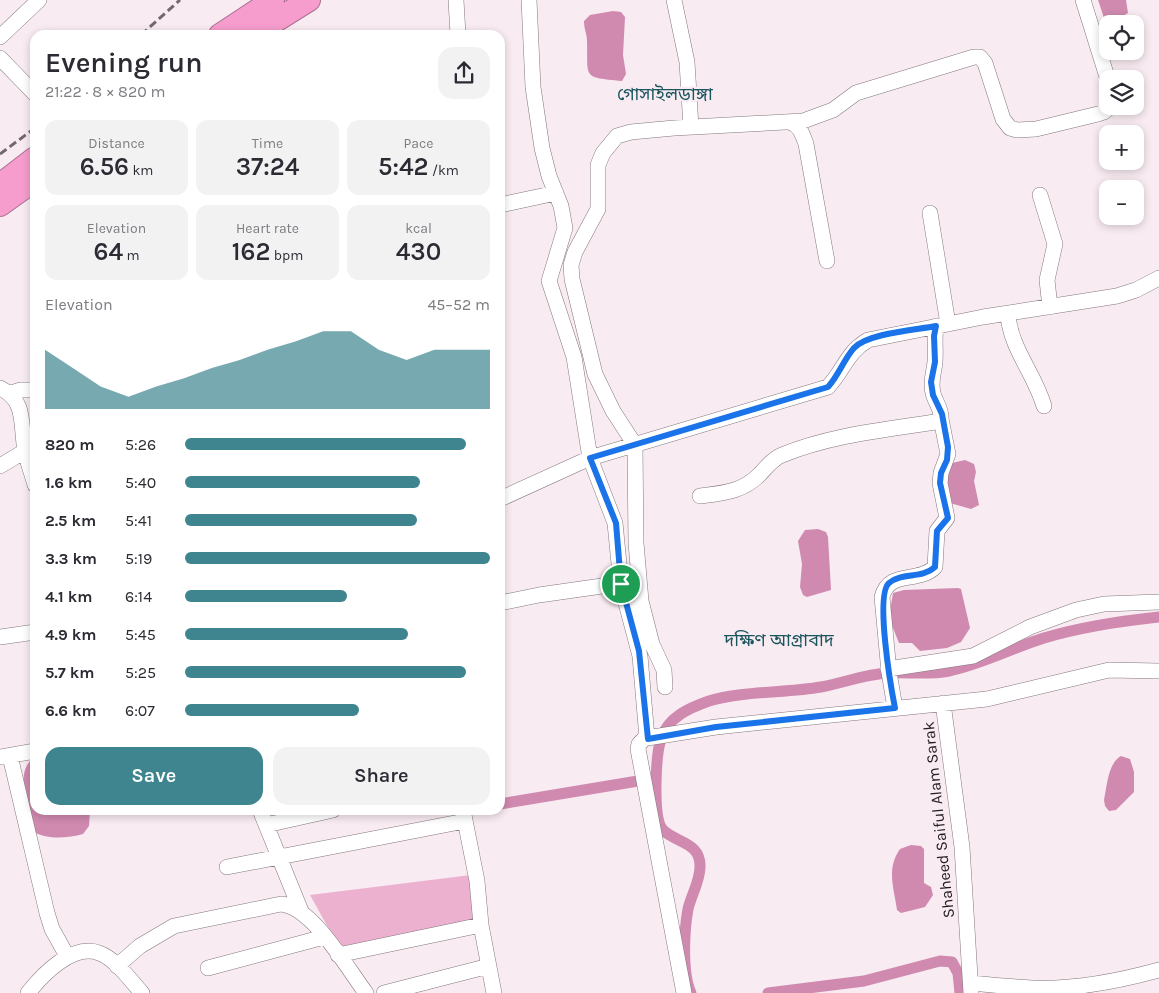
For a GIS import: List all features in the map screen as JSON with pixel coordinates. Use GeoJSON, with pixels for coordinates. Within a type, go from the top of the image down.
{"type":"FeatureCollection","features":[{"type":"Feature","properties":{"kind":"highway"},"geometry":{"type":"LineString","coordinates":[[228,30],[273,0]]}},
{"type":"Feature","properties":{"kind":"highway"},"geometry":{"type":"LineString","coordinates":[[239,30],[284,0]]}},
{"type":"Feature","properties":{"kind":"highway"},"geometry":{"type":"LineString","coordinates":[[261,30],[309,0]]}},
{"type":"Feature","properties":{"kind":"highway"},"geometry":{"type":"LineString","coordinates":[[0,185],[30,162]]}},
{"type":"Feature","properties":{"kind":"highway"},"geometry":{"type":"LineString","coordinates":[[0,190],[30,168]]}},
{"type":"Feature","properties":{"kind":"highway"},"geometry":{"type":"LineString","coordinates":[[0,205],[30,184]]}},
{"type":"Feature","properties":{"kind":"street"},"geometry":{"type":"LineString","coordinates":[[0,37],[39,0]]}},
{"type":"Feature","properties":{"kind":"street"},"geometry":{"type":"LineString","coordinates":[[456,0],[458,30]]}},
{"type":"Feature","properties":{"kind":"street"},"geometry":{"type":"LineString","coordinates":[[529,0],[533,87],[542,148],[565,228],[549,281],[574,357],[590,458],[616,523],[621,584],[639,651],[649,738]]}},
{"type":"Feature","properties":{"kind":"street"},"geometry":{"type":"LineString","coordinates":[[674,0],[687,62],[691,127]]}},
{"type":"Feature","properties":{"kind":"street"},"geometry":{"type":"LineString","coordinates":[[1083,0],[1105,70]]}},
{"type":"Feature","properties":{"kind":"street"},"geometry":{"type":"LineString","coordinates":[[665,687],[664,670],[652,644],[639,581],[636,544],[635,444],[612,411],[595,374],[574,292],[571,265],[580,240],[598,209],[598,165],[603,153],[617,136],[631,132],[803,121],[833,110],[856,93],[974,57],[980,57],[985,63],[1003,118],[1010,128],[1017,130],[1036,129],[1099,114]]}},
{"type":"Feature","properties":{"kind":"street"},"geometry":{"type":"LineString","coordinates":[[0,58],[30,89]]}},
{"type":"Feature","properties":{"kind":"street"},"geometry":{"type":"LineString","coordinates":[[790,122],[796,124],[801,130],[806,144],[826,261]]}},
{"type":"Feature","properties":{"kind":"street"},"geometry":{"type":"LineString","coordinates":[[505,204],[556,193]]}},
{"type":"Feature","properties":{"kind":"street"},"geometry":{"type":"LineString","coordinates":[[1040,195],[1055,244],[1047,280],[1050,308]]}},
{"type":"Feature","properties":{"kind":"street"},"geometry":{"type":"LineString","coordinates":[[894,704],[888,671],[882,597],[884,587],[891,581],[928,574],[935,567],[937,531],[948,518],[940,483],[941,473],[948,454],[941,419],[942,414],[933,395],[931,382],[935,362],[934,336],[942,325],[930,213]]}},
{"type":"Feature","properties":{"kind":"street"},"geometry":{"type":"LineString","coordinates":[[505,497],[590,458],[828,387],[838,375],[854,347],[868,340],[942,325],[1117,296],[1136,290],[1159,278]]}},
{"type":"Feature","properties":{"kind":"street"},"geometry":{"type":"LineString","coordinates":[[1008,314],[1012,337],[1039,388],[1044,406]]}},
{"type":"Feature","properties":{"kind":"street"},"geometry":{"type":"LineString","coordinates":[[5,390],[30,390]]}},
{"type":"Feature","properties":{"kind":"street"},"geometry":{"type":"LineString","coordinates":[[5,390],[19,404],[25,451],[30,468]]}},
{"type":"Feature","properties":{"kind":"street"},"geometry":{"type":"LineString","coordinates":[[700,496],[742,489],[775,458],[785,454],[847,436],[935,422],[941,419]]}},
{"type":"Feature","properties":{"kind":"street"},"geometry":{"type":"LineString","coordinates":[[0,466],[25,451]]}},
{"type":"Feature","properties":{"kind":"street"},"geometry":{"type":"LineString","coordinates":[[505,602],[639,581]]}},
{"type":"Feature","properties":{"kind":"street"},"geometry":{"type":"LineString","coordinates":[[888,671],[973,656],[1030,627],[1076,610],[1104,604],[1159,602]]}},
{"type":"Feature","properties":{"kind":"street"},"geometry":{"type":"LineString","coordinates":[[0,637],[30,633]]}},
{"type":"Feature","properties":{"kind":"street"},"geometry":{"type":"LineString","coordinates":[[684,993],[638,749],[639,744],[649,738],[894,704],[943,703],[1004,696],[1093,673],[1127,669],[1159,671]]}},
{"type":"Feature","properties":{"kind":"street","name":"Shaheed Saiful Alam Sarak"},"geometry":{"type":"LineString","coordinates":[[943,703],[962,846],[971,988]]}},
{"type":"Feature","properties":{"kind":"street"},"geometry":{"type":"LineString","coordinates":[[30,752],[5,756],[52,929],[67,956]]}},
{"type":"Feature","properties":{"kind":"street"},"geometry":{"type":"LineString","coordinates":[[262,815],[301,911],[324,937],[366,993]]}},
{"type":"Feature","properties":{"kind":"street"},"geometry":{"type":"LineString","coordinates":[[266,825],[311,815]]}},
{"type":"Feature","properties":{"kind":"street"},"geometry":{"type":"LineString","coordinates":[[227,867],[464,816],[477,881],[481,925],[493,993]]}},
{"type":"Feature","properties":{"kind":"street"},"geometry":{"type":"LineString","coordinates":[[117,966],[140,946],[174,926],[281,904],[290,905],[301,911]]}},
{"type":"Feature","properties":{"kind":"street"},"geometry":{"type":"LineString","coordinates":[[338,955],[481,925]]}},
{"type":"Feature","properties":{"kind":"street"},"geometry":{"type":"LineString","coordinates":[[208,968],[324,937]]}},
{"type":"Feature","properties":{"kind":"street"},"geometry":{"type":"LineString","coordinates":[[28,993],[67,956],[98,952],[117,966],[142,993]]}},
{"type":"Feature","properties":{"kind":"street"},"geometry":{"type":"LineString","coordinates":[[384,993],[489,966]]}},
{"type":"Feature","properties":{"kind":"street"},"geometry":{"type":"LineString","coordinates":[[971,988],[1061,987],[1122,979],[1159,970]]}},
{"type":"Feature","properties":{"kind":"shaded area"},"geometry":{"type":"Polygon","coordinates":[[[1098,0],[1126,0],[1128,13],[1125,15],[1103,15],[1098,0]]]}},
{"type":"Feature","properties":{"kind":"shaded area"},"geometry":{"type":"Polygon","coordinates":[[[613,11],[621,12],[625,17],[623,55],[626,74],[622,81],[594,77],[590,74],[587,63],[587,38],[584,21],[590,15],[613,11]]]}},
{"type":"Feature","properties":{"kind":"shaded area"},"geometry":{"type":"Polygon","coordinates":[[[965,460],[974,464],[976,472],[974,481],[979,505],[971,509],[950,503],[946,471],[952,463],[965,460]]]}},
{"type":"Feature","properties":{"kind":"shaded area"},"geometry":{"type":"Polygon","coordinates":[[[818,529],[826,532],[828,537],[831,590],[807,597],[803,595],[800,587],[802,564],[798,541],[805,530],[818,529]]]}},
{"type":"Feature","properties":{"kind":"shaded area"},"geometry":{"type":"Polygon","coordinates":[[[961,589],[970,628],[961,642],[947,648],[920,651],[912,643],[899,643],[889,618],[893,593],[904,590],[961,589]]]}},
{"type":"Feature","properties":{"kind":"shaded area"},"geometry":{"type":"Polygon","coordinates":[[[1121,756],[1130,759],[1134,772],[1134,792],[1116,810],[1109,811],[1105,806],[1104,800],[1107,782],[1113,764],[1121,756]]]}},
{"type":"Feature","properties":{"kind":"shaded area"},"geometry":{"type":"Polygon","coordinates":[[[30,761],[30,815],[90,815],[89,826],[83,834],[58,838],[34,832],[24,792],[25,772],[30,761]]]}},
{"type":"Feature","properties":{"kind":"shaded area"},"geometry":{"type":"Polygon","coordinates":[[[911,845],[921,846],[924,849],[924,883],[931,887],[933,895],[925,907],[901,913],[897,910],[893,886],[893,864],[900,849],[911,845]]]}},
{"type":"Feature","properties":{"kind":"shaded area"},"geometry":{"type":"Polygon","coordinates":[[[471,875],[476,922],[340,949],[310,895],[471,875]]]}},
{"type":"Feature","properties":{"kind":"waterway"},"geometry":{"type":"LineString","coordinates":[[691,993],[685,964],[686,929],[688,909],[700,872],[699,859],[692,848],[663,830],[657,813],[656,800],[661,739],[664,731],[680,714],[709,701],[722,698],[821,687],[880,674],[949,671],[1058,634],[1130,620],[1159,617]]}},
{"type":"Feature","properties":{"kind":"waterway"},"geometry":{"type":"LineString","coordinates":[[505,803],[650,779]]}},
{"type":"Feature","properties":{"kind":"waterway"},"geometry":{"type":"LineString","coordinates":[[768,993],[864,981],[940,961],[952,962],[958,973],[960,993]]}},
{"type":"Feature","properties":{"kind":"railway"},"geometry":{"type":"LineString","coordinates":[[147,30],[180,0]]}},
{"type":"Feature","properties":{"kind":"railway"},"geometry":{"type":"LineString","coordinates":[[0,154],[30,132]]}},
{"type":"Feature","properties":{"kind":"district","name":"গোসাইলডাঙ্গা"},"geometry":{"type":"Point","coordinates":[665,94]}},
{"type":"Feature","properties":{"kind":"district","name":"দক্ষিণ আগ্রাবাদ"},"geometry":{"type":"Point","coordinates":[779,640]}},
{"type":"Feature","properties":{"kind":"route"},"geometry":{"type":"LineString","coordinates":[[936,326],[934,336],[935,362],[931,382],[933,395],[942,414],[941,419],[948,447],[947,460],[941,473],[940,483],[948,518],[937,531],[935,567],[928,574],[891,581],[884,587],[882,597],[884,629],[895,708],[716,727],[648,739],[646,737],[639,651],[627,613],[621,584],[616,523],[590,458],[828,387],[838,375],[854,347],[868,340],[936,326]]}}]}
